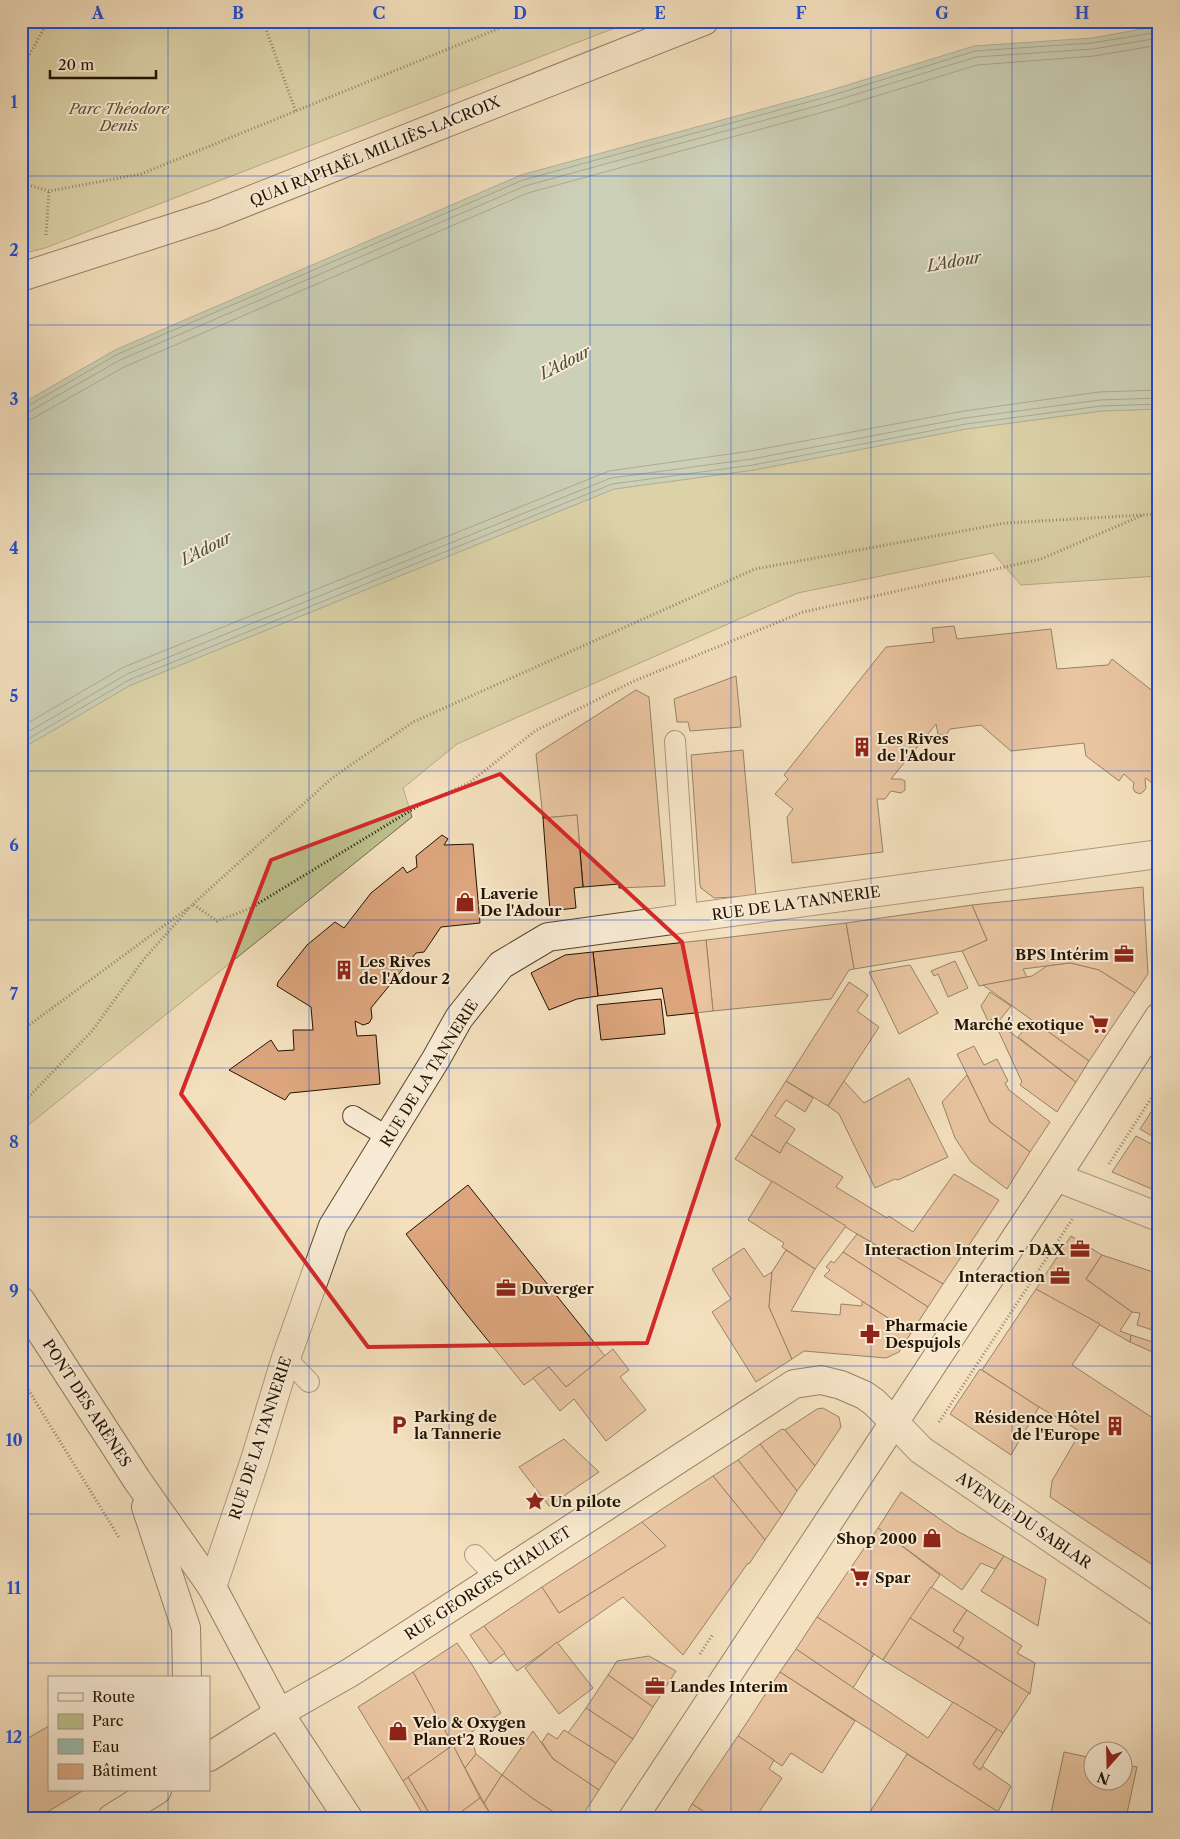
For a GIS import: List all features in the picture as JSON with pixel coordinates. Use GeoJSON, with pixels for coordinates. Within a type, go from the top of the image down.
{"type":"FeatureCollection","features":[{"type":"Feature","properties":{"kind":"main road","name":"QUAI RAPHAËL MILLIÈS-LACROIX"},"geometry":{"type":"LineString","coordinates":[[28,277],[213,215],[704,21]]}},
{"type":"Feature","properties":{"kind":"main road","name":"RUE DE LA TANNERIE"},"geometry":{"type":"LineString","coordinates":[[212,1587],[254,1463],[286,1358],[333,1226],[436,1059],[459,1018],[501,965],[548,937],[1159,854]]}},
{"type":"Feature","properties":{"kind":"main road"},"geometry":{"type":"LineString","coordinates":[[633,1818],[1056,1177],[1159,1017]]}},
{"type":"Feature","properties":{"kind":"main road"},"geometry":{"type":"LineString","coordinates":[[1056,1177],[1159,1217]]}},
{"type":"Feature","properties":{"kind":"main road","name":"PONT DES ARÈNES"},"geometry":{"type":"LineString","coordinates":[[21,1301],[137,1480]]}},
{"type":"Feature","properties":{"kind":"main road","name":"RUE GEORGES CHAULET"},"geometry":{"type":"LineString","coordinates":[[210,1756],[279,1713],[340,1679],[794,1384],[821,1380],[841,1385],[864,1395],[894,1422]]}},
{"type":"Feature","properties":{"kind":"main road","name":"AVENUE DU SABLAR"},"geometry":{"type":"LineString","coordinates":[[894,1422],[921,1450],[1159,1612]]}},
{"type":"Feature","properties":{"kind":"main road"},"geometry":{"type":"LineString","coordinates":[[137,1480],[212,1587],[279,1713],[348,1818]]}},
{"type":"Feature","properties":{"kind":"main road"},"geometry":{"type":"LineString","coordinates":[[137,1480],[186,1628],[187,1676]]}},
{"type":"Feature","properties":{"kind":"main road"},"geometry":{"type":"LineString","coordinates":[[112,1818],[154,1792]]}},
{"type":"Feature","properties":{"kind":"lane"},"geometry":{"type":"LineString","coordinates":[[675,741],[687,918]]}},
{"type":"Feature","properties":{"kind":"lane"},"geometry":{"type":"LineString","coordinates":[[353,1116],[388,1136]]}},
{"type":"Feature","properties":{"kind":"lane"},"geometry":{"type":"LineString","coordinates":[[286,1358],[309,1382]]}},
{"type":"Feature","properties":{"kind":"lane"},"geometry":{"type":"LineString","coordinates":[[475,1555],[497,1578]]}},
{"type":"Feature","properties":{"kind":"path"},"geometry":{"type":"LineString","coordinates":[[21,70],[48,21]]}},
{"type":"Feature","properties":{"kind":"path"},"geometry":{"type":"LineString","coordinates":[[104,21],[157,26],[183,21]]}},
{"type":"Feature","properties":{"kind":"path"},"geometry":{"type":"LineString","coordinates":[[263,21],[296,112]]}},
{"type":"Feature","properties":{"kind":"path"},"geometry":{"type":"LineString","coordinates":[[21,183],[49,191],[141,174],[518,21]]}},
{"type":"Feature","properties":{"kind":"path"},"geometry":{"type":"LineString","coordinates":[[28,277],[49,191]]}},
{"type":"Feature","properties":{"kind":"path"},"geometry":{"type":"LineString","coordinates":[[21,1031],[193,904],[332,778],[413,722],[755,569],[1006,523],[1159,514]]}},
{"type":"Feature","properties":{"kind":"path"},"geometry":{"type":"LineString","coordinates":[[193,904],[217,921],[250,909],[418,806],[469,783],[535,731],[660,670],[803,612],[1041,559],[1143,515]]}},
{"type":"Feature","properties":{"kind":"path"},"geometry":{"type":"LineString","coordinates":[[21,1105],[92,1031],[144,959],[193,904]]}},
{"type":"Feature","properties":{"kind":"path"},"geometry":{"type":"LineString","coordinates":[[1108,1165],[1159,1086]]}},
{"type":"Feature","properties":{"kind":"path"},"geometry":{"type":"LineString","coordinates":[[938,1424],[1077,1212]]}},
{"type":"Feature","properties":{"kind":"path"},"geometry":{"type":"LineString","coordinates":[[21,1378],[122,1541]]}},
{"type":"Feature","properties":{"kind":"highlighted area"},"geometry":{"type":"Polygon","coordinates":[[[500,774],[682,942],[719,1125],[647,1343],[368,1347],[181,1094],[271,860],[500,774]]]}},
{"type":"Feature","properties":{"kind":"green space","name":"Parc Théodore Denis"},"geometry":{"type":"Polygon","coordinates":[[[21,21],[633,21],[45,248],[21,254],[21,21]]]}},
{"type":"Feature","properties":{"kind":"green space"},"geometry":{"type":"Polygon","coordinates":[[[1159,409],[1159,576],[1021,585],[993,553],[798,593],[457,744],[403,788],[412,817],[21,1131],[21,749],[131,685],[614,489],[754,470],[966,429],[1101,411],[1159,409]]]}},
{"type":"Feature","properties":{"kind":"water","name":"L'Adour"},"geometry":{"type":"Polygon","coordinates":[[[1159,26],[1159,409],[1101,411],[966,429],[754,470],[614,489],[131,685],[21,749],[21,404],[115,350],[521,175],[828,91],[974,46],[1092,38],[1159,26]]]}},
{"type":"Feature","properties":{"kind":"building","name":"Les Rives de l'Adour"},"geometry":{"type":"Polygon","coordinates":[[[954,626],[957,639],[1051,629],[1057,669],[1108,665],[1112,659],[1159,696],[1154,703],[1159,707],[1159,789],[1146,778],[1146,788],[1144,791],[1140,794],[1135,792],[1133,788],[1134,783],[1124,774],[1119,781],[1086,756],[1084,743],[1011,751],[981,725],[950,729],[946,735],[942,735],[938,734],[936,724],[891,779],[905,781],[905,790],[901,793],[891,791],[885,799],[877,799],[883,852],[792,863],[787,817],[793,809],[775,794],[788,779],[784,775],[886,647],[934,642],[932,628],[954,626]]]}},
{"type":"Feature","properties":{"kind":"building"},"geometry":{"type":"Polygon","coordinates":[[[736,676],[741,727],[690,731],[688,722],[677,722],[674,699],[736,676]]]}},
{"type":"Feature","properties":{"kind":"building"},"geometry":{"type":"Polygon","coordinates":[[[636,690],[649,697],[665,886],[619,888],[619,884],[583,887],[577,815],[543,818],[536,754],[636,690]]]}},
{"type":"Feature","properties":{"kind":"building"},"geometry":{"type":"Polygon","coordinates":[[[743,750],[756,896],[714,898],[701,888],[700,885],[691,755],[743,750]]]}},
{"type":"Feature","properties":{"kind":"building"},"geometry":{"type":"Polygon","coordinates":[[[577,815],[583,887],[574,888],[576,908],[550,911],[543,818],[577,815]]]}},
{"type":"Feature","properties":{"kind":"building","name":"Les Rives de l'Adour 2"},"geometry":{"type":"Polygon","coordinates":[[[442,835],[448,839],[444,845],[473,844],[480,923],[441,927],[424,952],[416,953],[371,1008],[372,1018],[369,1023],[363,1025],[355,1021],[357,1036],[376,1035],[380,1084],[290,1093],[285,1100],[229,1070],[271,1040],[278,1051],[294,1050],[293,1030],[313,1030],[311,1007],[277,986],[278,982],[307,945],[335,922],[344,928],[371,893],[403,867],[407,873],[417,867],[416,856],[442,835]]]}},
{"type":"Feature","properties":{"kind":"building"},"geometry":{"type":"Polygon","coordinates":[[[1143,887],[1148,974],[1135,993],[1099,970],[1070,963],[1023,969],[1027,977],[979,986],[962,951],[987,940],[972,905],[1143,887]]]}},
{"type":"Feature","properties":{"kind":"building"},"geometry":{"type":"Polygon","coordinates":[[[972,905],[987,940],[962,951],[854,969],[846,923],[972,905]]]}},
{"type":"Feature","properties":{"kind":"building"},"geometry":{"type":"Polygon","coordinates":[[[846,923],[854,969],[849,970],[831,999],[713,1011],[706,940],[846,923]]]}},
{"type":"Feature","properties":{"kind":"building"},"geometry":{"type":"Polygon","coordinates":[[[706,940],[713,1011],[667,1016],[662,988],[598,996],[593,952],[706,940]]]}},
{"type":"Feature","properties":{"kind":"building"},"geometry":{"type":"Polygon","coordinates":[[[593,952],[598,996],[577,999],[549,1010],[531,973],[565,955],[593,952]]]}},
{"type":"Feature","properties":{"kind":"building"},"geometry":{"type":"Polygon","coordinates":[[[955,961],[968,988],[948,997],[938,974],[934,976],[931,971],[955,961]]]}},
{"type":"Feature","properties":{"kind":"building"},"geometry":{"type":"Polygon","coordinates":[[[1070,963],[1099,970],[1135,993],[1089,1061],[983,985],[1032,976],[1047,966],[1070,963]]]}},
{"type":"Feature","properties":{"kind":"building"},"geometry":{"type":"Polygon","coordinates":[[[910,965],[938,1013],[899,1034],[869,972],[910,965]]]}},
{"type":"Feature","properties":{"kind":"building"},"geometry":{"type":"Polygon","coordinates":[[[849,982],[868,995],[857,1011],[879,1027],[828,1106],[786,1081],[849,982]]]}},
{"type":"Feature","properties":{"kind":"building"},"geometry":{"type":"Polygon","coordinates":[[[990,992],[1011,1006],[998,1022],[993,1019],[988,1021],[981,1006],[990,992]]]}},
{"type":"Feature","properties":{"kind":"building"},"geometry":{"type":"Polygon","coordinates":[[[661,999],[665,1034],[601,1040],[597,1005],[661,999]]]}},
{"type":"Feature","properties":{"kind":"building"},"geometry":{"type":"Polygon","coordinates":[[[993,1019],[1076,1082],[1057,1112],[1020,1085],[1022,1082],[993,1019]]]}},
{"type":"Feature","properties":{"kind":"building"},"geometry":{"type":"Polygon","coordinates":[[[1032,1020],[1089,1061],[1076,1082],[1018,1037],[1032,1020]]]}},
{"type":"Feature","properties":{"kind":"building"},"geometry":{"type":"Polygon","coordinates":[[[974,1046],[984,1065],[997,1059],[1008,1081],[1005,1083],[1009,1090],[1050,1122],[1030,1152],[990,1122],[957,1054],[974,1046]]]}},
{"type":"Feature","properties":{"kind":"building"},"geometry":{"type":"Polygon","coordinates":[[[967,1075],[990,1122],[1030,1152],[1007,1189],[971,1162],[955,1138],[942,1102],[967,1075]]]}},
{"type":"Feature","properties":{"kind":"building"},"geometry":{"type":"Polygon","coordinates":[[[909,1078],[948,1157],[898,1180],[895,1179],[875,1188],[839,1114],[828,1106],[844,1081],[864,1103],[909,1078]]]}},
{"type":"Feature","properties":{"kind":"building"},"geometry":{"type":"Polygon","coordinates":[[[786,1081],[813,1098],[805,1112],[786,1100],[775,1116],[795,1129],[780,1153],[751,1135],[786,1081]]]}},
{"type":"Feature","properties":{"kind":"building"},"geometry":{"type":"Polygon","coordinates":[[[1159,1100],[1159,1140],[1140,1129],[1159,1100]]]}},
{"type":"Feature","properties":{"kind":"building"},"geometry":{"type":"Polygon","coordinates":[[[751,1135],[780,1153],[786,1142],[843,1177],[836,1187],[887,1218],[889,1216],[913,1232],[954,1174],[999,1200],[943,1284],[735,1159],[751,1135]]]}},
{"type":"Feature","properties":{"kind":"building"},"geometry":{"type":"Polygon","coordinates":[[[1136,1136],[1159,1148],[1159,1192],[1112,1172],[1136,1136]]]}},
{"type":"Feature","properties":{"kind":"building"},"geometry":{"type":"Polygon","coordinates":[[[772,1181],[846,1226],[815,1269],[782,1247],[784,1243],[748,1220],[772,1181]]]}},
{"type":"Feature","properties":{"kind":"building"},"geometry":{"type":"Polygon","coordinates":[[[468,1185],[605,1356],[566,1387],[549,1367],[524,1385],[464,1311],[406,1234],[468,1185]]]}},
{"type":"Feature","properties":{"kind":"building"},"geometry":{"type":"Polygon","coordinates":[[[857,1234],[943,1284],[928,1307],[843,1252],[857,1234]]]}},
{"type":"Feature","properties":{"kind":"building"},"geometry":{"type":"Polygon","coordinates":[[[1071,1236],[1102,1255],[1086,1279],[1132,1312],[1120,1331],[1131,1335],[1130,1342],[1036,1289],[1071,1236]]]}},
{"type":"Feature","properties":{"kind":"building"},"geometry":{"type":"Polygon","coordinates":[[[744,1248],[764,1277],[772,1272],[769,1307],[792,1359],[756,1382],[712,1312],[731,1299],[712,1269],[744,1248]]]}},
{"type":"Feature","properties":{"kind":"building"},"geometry":{"type":"Polygon","coordinates":[[[786,1250],[815,1269],[791,1311],[840,1315],[841,1304],[862,1306],[862,1301],[911,1333],[899,1352],[886,1358],[804,1351],[792,1359],[769,1307],[772,1272],[786,1250]]]}},
{"type":"Feature","properties":{"kind":"building"},"geometry":{"type":"Polygon","coordinates":[[[843,1252],[928,1307],[911,1333],[824,1276],[830,1270],[826,1267],[831,1261],[834,1263],[843,1252]]]}},
{"type":"Feature","properties":{"kind":"building"},"geometry":{"type":"Polygon","coordinates":[[[1102,1255],[1159,1274],[1159,1332],[1137,1325],[1140,1313],[1132,1312],[1086,1279],[1102,1255]]]}},
{"type":"Feature","properties":{"kind":"building","name":"Résidence Hôtel de l'Europe"},"geometry":{"type":"Polygon","coordinates":[[[1036,1289],[1100,1324],[1072,1365],[1159,1422],[1159,1569],[1050,1497],[1052,1481],[1078,1436],[1078,1430],[982,1370],[1036,1289]]]}},
{"type":"Feature","properties":{"kind":"building"},"geometry":{"type":"Polygon","coordinates":[[[1131,1335],[1159,1344],[1159,1355],[1130,1342],[1131,1335]]]}},
{"type":"Feature","properties":{"kind":"building"},"geometry":{"type":"Polygon","coordinates":[[[613,1349],[629,1370],[620,1377],[646,1410],[606,1441],[574,1399],[560,1411],[533,1378],[549,1367],[566,1387],[613,1349]]]}},
{"type":"Feature","properties":{"kind":"building"},"geometry":{"type":"Polygon","coordinates":[[[980,1369],[1039,1407],[1011,1455],[950,1414],[980,1369]]]}},
{"type":"Feature","properties":{"kind":"building"},"geometry":{"type":"Polygon","coordinates":[[[823,1408],[839,1417],[841,1427],[815,1466],[785,1430],[817,1409],[823,1408]]]}},
{"type":"Feature","properties":{"kind":"building"},"geometry":{"type":"Polygon","coordinates":[[[782,1429],[785,1430],[815,1466],[797,1491],[760,1444],[782,1429]]]}},
{"type":"Feature","properties":{"kind":"building"},"geometry":{"type":"Polygon","coordinates":[[[564,1439],[599,1472],[549,1506],[519,1467],[564,1439]]]}},
{"type":"Feature","properties":{"kind":"building"},"geometry":{"type":"Polygon","coordinates":[[[760,1444],[797,1491],[782,1515],[738,1460],[760,1444]]]}},
{"type":"Feature","properties":{"kind":"building"},"geometry":{"type":"Polygon","coordinates":[[[738,1460],[782,1515],[765,1540],[713,1476],[738,1460]]]}},
{"type":"Feature","properties":{"kind":"building"},"geometry":{"type":"Polygon","coordinates":[[[713,1476],[765,1540],[683,1655],[623,1597],[517,1671],[484,1626],[542,1587],[559,1613],[666,1546],[642,1522],[713,1476]]]}},
{"type":"Feature","properties":{"kind":"building"},"geometry":{"type":"Polygon","coordinates":[[[901,1492],[957,1531],[1004,1556],[995,1569],[981,1563],[962,1590],[878,1528],[901,1492]]]}},
{"type":"Feature","properties":{"kind":"building"},"geometry":{"type":"Polygon","coordinates":[[[642,1522],[666,1546],[559,1613],[542,1587],[642,1522]]]}},
{"type":"Feature","properties":{"kind":"building"},"geometry":{"type":"Polygon","coordinates":[[[878,1528],[940,1575],[883,1660],[817,1617],[878,1528]]]}},
{"type":"Feature","properties":{"kind":"building"},"geometry":{"type":"Polygon","coordinates":[[[1004,1556],[1046,1579],[1038,1626],[981,1591],[1004,1556]]]}},
{"type":"Feature","properties":{"kind":"building"},"geometry":{"type":"Polygon","coordinates":[[[931,1587],[967,1610],[953,1631],[964,1638],[958,1648],[910,1618],[931,1587]]]}},
{"type":"Feature","properties":{"kind":"building"},"geometry":{"type":"Polygon","coordinates":[[[967,1610],[1022,1646],[1017,1653],[1035,1663],[1030,1694],[958,1648],[964,1638],[953,1631],[967,1610]]]}},
{"type":"Feature","properties":{"kind":"building"},"geometry":{"type":"Polygon","coordinates":[[[817,1617],[874,1654],[853,1688],[796,1649],[817,1617]]]}},
{"type":"Feature","properties":{"kind":"building"},"geometry":{"type":"Polygon","coordinates":[[[910,1618],[1029,1693],[1003,1733],[883,1660],[910,1618]]]}},
{"type":"Feature","properties":{"kind":"building"},"geometry":{"type":"Polygon","coordinates":[[[484,1626],[505,1653],[490,1664],[470,1635],[484,1626]]]}},
{"type":"Feature","properties":{"kind":"building"},"geometry":{"type":"Polygon","coordinates":[[[557,1642],[593,1688],[559,1714],[525,1668],[557,1642]]]}},
{"type":"Feature","properties":{"kind":"building"},"geometry":{"type":"Polygon","coordinates":[[[457,1643],[501,1713],[470,1733],[476,1754],[465,1768],[413,1672],[457,1643]]]}},
{"type":"Feature","properties":{"kind":"building"},"geometry":{"type":"Polygon","coordinates":[[[796,1649],[928,1738],[953,1702],[997,1729],[973,1764],[980,1770],[982,1766],[1011,1786],[998,1812],[780,1672],[796,1649]]]}},
{"type":"Feature","properties":{"kind":"building"},"geometry":{"type":"Polygon","coordinates":[[[649,1656],[676,1671],[653,1707],[608,1675],[617,1661],[649,1656]]]}},
{"type":"Feature","properties":{"kind":"building"},"geometry":{"type":"Polygon","coordinates":[[[413,1672],[453,1745],[403,1781],[358,1707],[413,1672]]]}},
{"type":"Feature","properties":{"kind":"building"},"geometry":{"type":"Polygon","coordinates":[[[780,1672],[855,1721],[822,1773],[791,1753],[782,1766],[738,1736],[780,1672]]]}},
{"type":"Feature","properties":{"kind":"building"},"geometry":{"type":"Polygon","coordinates":[[[608,1675],[653,1707],[633,1739],[586,1708],[608,1675]]]}},
{"type":"Feature","properties":{"kind":"building"},"geometry":{"type":"Polygon","coordinates":[[[586,1708],[633,1739],[616,1763],[568,1733],[586,1708]]]}},
{"type":"Feature","properties":{"kind":"building"},"geometry":{"type":"Polygon","coordinates":[[[48,1727],[48,1792],[81,1792],[37,1818],[21,1818],[21,1742],[48,1727]]]}},
{"type":"Feature","properties":{"kind":"building"},"geometry":{"type":"Polygon","coordinates":[[[997,1729],[1003,1733],[980,1770],[973,1764],[997,1729]]]}},
{"type":"Feature","properties":{"kind":"building"},"geometry":{"type":"Polygon","coordinates":[[[564,1730],[616,1763],[599,1790],[553,1759],[542,1742],[548,1733],[557,1739],[564,1730]]]}},
{"type":"Feature","properties":{"kind":"building"},"geometry":{"type":"Polygon","coordinates":[[[533,1731],[553,1759],[599,1790],[581,1818],[563,1818],[532,1798],[502,1775],[533,1731]]]}},
{"type":"Feature","properties":{"kind":"building"},"geometry":{"type":"Polygon","coordinates":[[[738,1736],[774,1760],[769,1769],[782,1778],[755,1818],[714,1818],[692,1804],[738,1736]]]}},
{"type":"Feature","properties":{"kind":"building"},"geometry":{"type":"Polygon","coordinates":[[[453,1745],[480,1798],[453,1818],[432,1818],[408,1777],[453,1745]]]}},
{"type":"Feature","properties":{"kind":"building"},"geometry":{"type":"Polygon","coordinates":[[[1064,1752],[1082,1756],[1082,1792],[1132,1792],[1126,1818],[1050,1818],[1064,1752]]]}},
{"type":"Feature","properties":{"kind":"building"},"geometry":{"type":"Polygon","coordinates":[[[476,1754],[502,1775],[484,1803],[465,1768],[476,1754]]]}},
{"type":"Feature","properties":{"kind":"building"},"geometry":{"type":"Polygon","coordinates":[[[907,1754],[1008,1818],[866,1818],[907,1754]]]}},
{"type":"Feature","properties":{"kind":"building"},"geometry":{"type":"Polygon","coordinates":[[[1132,1766],[1137,1767],[1132,1790],[1132,1766]]]}},
{"type":"Feature","properties":{"kind":"building"},"geometry":{"type":"Polygon","coordinates":[[[502,1775],[532,1798],[563,1818],[493,1818],[484,1803],[502,1775]]]}},
{"type":"Feature","properties":{"kind":"building"},"geometry":{"type":"Polygon","coordinates":[[[408,1777],[432,1818],[425,1818],[403,1781],[408,1777]]]}},
{"type":"Feature","properties":{"kind":"building"},"geometry":{"type":"Polygon","coordinates":[[[480,1798],[493,1818],[453,1818],[480,1798]]]}},
{"type":"Feature","properties":{"kind":"building"},"geometry":{"type":"Polygon","coordinates":[[[692,1804],[714,1818],[684,1818],[692,1804]]]}},
{"type":"Feature","properties":{"kind":"place","name":"Les Rives de l'Adour"},"geometry":{"type":"Point","coordinates":[862,747]}},
{"type":"Feature","properties":{"kind":"place","name":"Laverie De l'Adour"},"geometry":{"type":"Point","coordinates":[465,902]}},
{"type":"Feature","properties":{"kind":"place","name":"BPS Intérim"},"geometry":{"type":"Point","coordinates":[1124,954]}},
{"type":"Feature","properties":{"kind":"place","name":"Les Rives de l'Adour 2"},"geometry":{"type":"Point","coordinates":[344,970]}},
{"type":"Feature","properties":{"kind":"place","name":"Marché exotique"},"geometry":{"type":"Point","coordinates":[1099,1024]}},
{"type":"Feature","properties":{"kind":"place","name":"Interaction Interim - DAX"},"geometry":{"type":"Point","coordinates":[1080,1249]}},
{"type":"Feature","properties":{"kind":"place","name":"Interaction"},"geometry":{"type":"Point","coordinates":[1060,1276]}},
{"type":"Feature","properties":{"kind":"place","name":"Duverger"},"geometry":{"type":"Point","coordinates":[506,1288]}},
{"type":"Feature","properties":{"kind":"place","name":"Pharmacie Despujols"},"geometry":{"type":"Point","coordinates":[870,1334]}},
{"type":"Feature","properties":{"kind":"place","name":"Parking de la Tannerie"},"geometry":{"type":"Point","coordinates":[399,1425]}},
{"type":"Feature","properties":{"kind":"place","name":"Résidence Hôtel de l'Europe"},"geometry":{"type":"Point","coordinates":[1115,1426]}},
{"type":"Feature","properties":{"kind":"place","name":"Un pilote"},"geometry":{"type":"Point","coordinates":[535,1501]}},
{"type":"Feature","properties":{"kind":"place","name":"Shop 2000"},"geometry":{"type":"Point","coordinates":[932,1538]}},
{"type":"Feature","properties":{"kind":"place","name":"Spar"},"geometry":{"type":"Point","coordinates":[860,1577]}},
{"type":"Feature","properties":{"kind":"place","name":"Landes Interim"},"geometry":{"type":"Point","coordinates":[655,1686]}},
{"type":"Feature","properties":{"kind":"place","name":"Velo & Oxygen Planet'2 Roues"},"geometry":{"type":"Point","coordinates":[398,1731]}}]}
